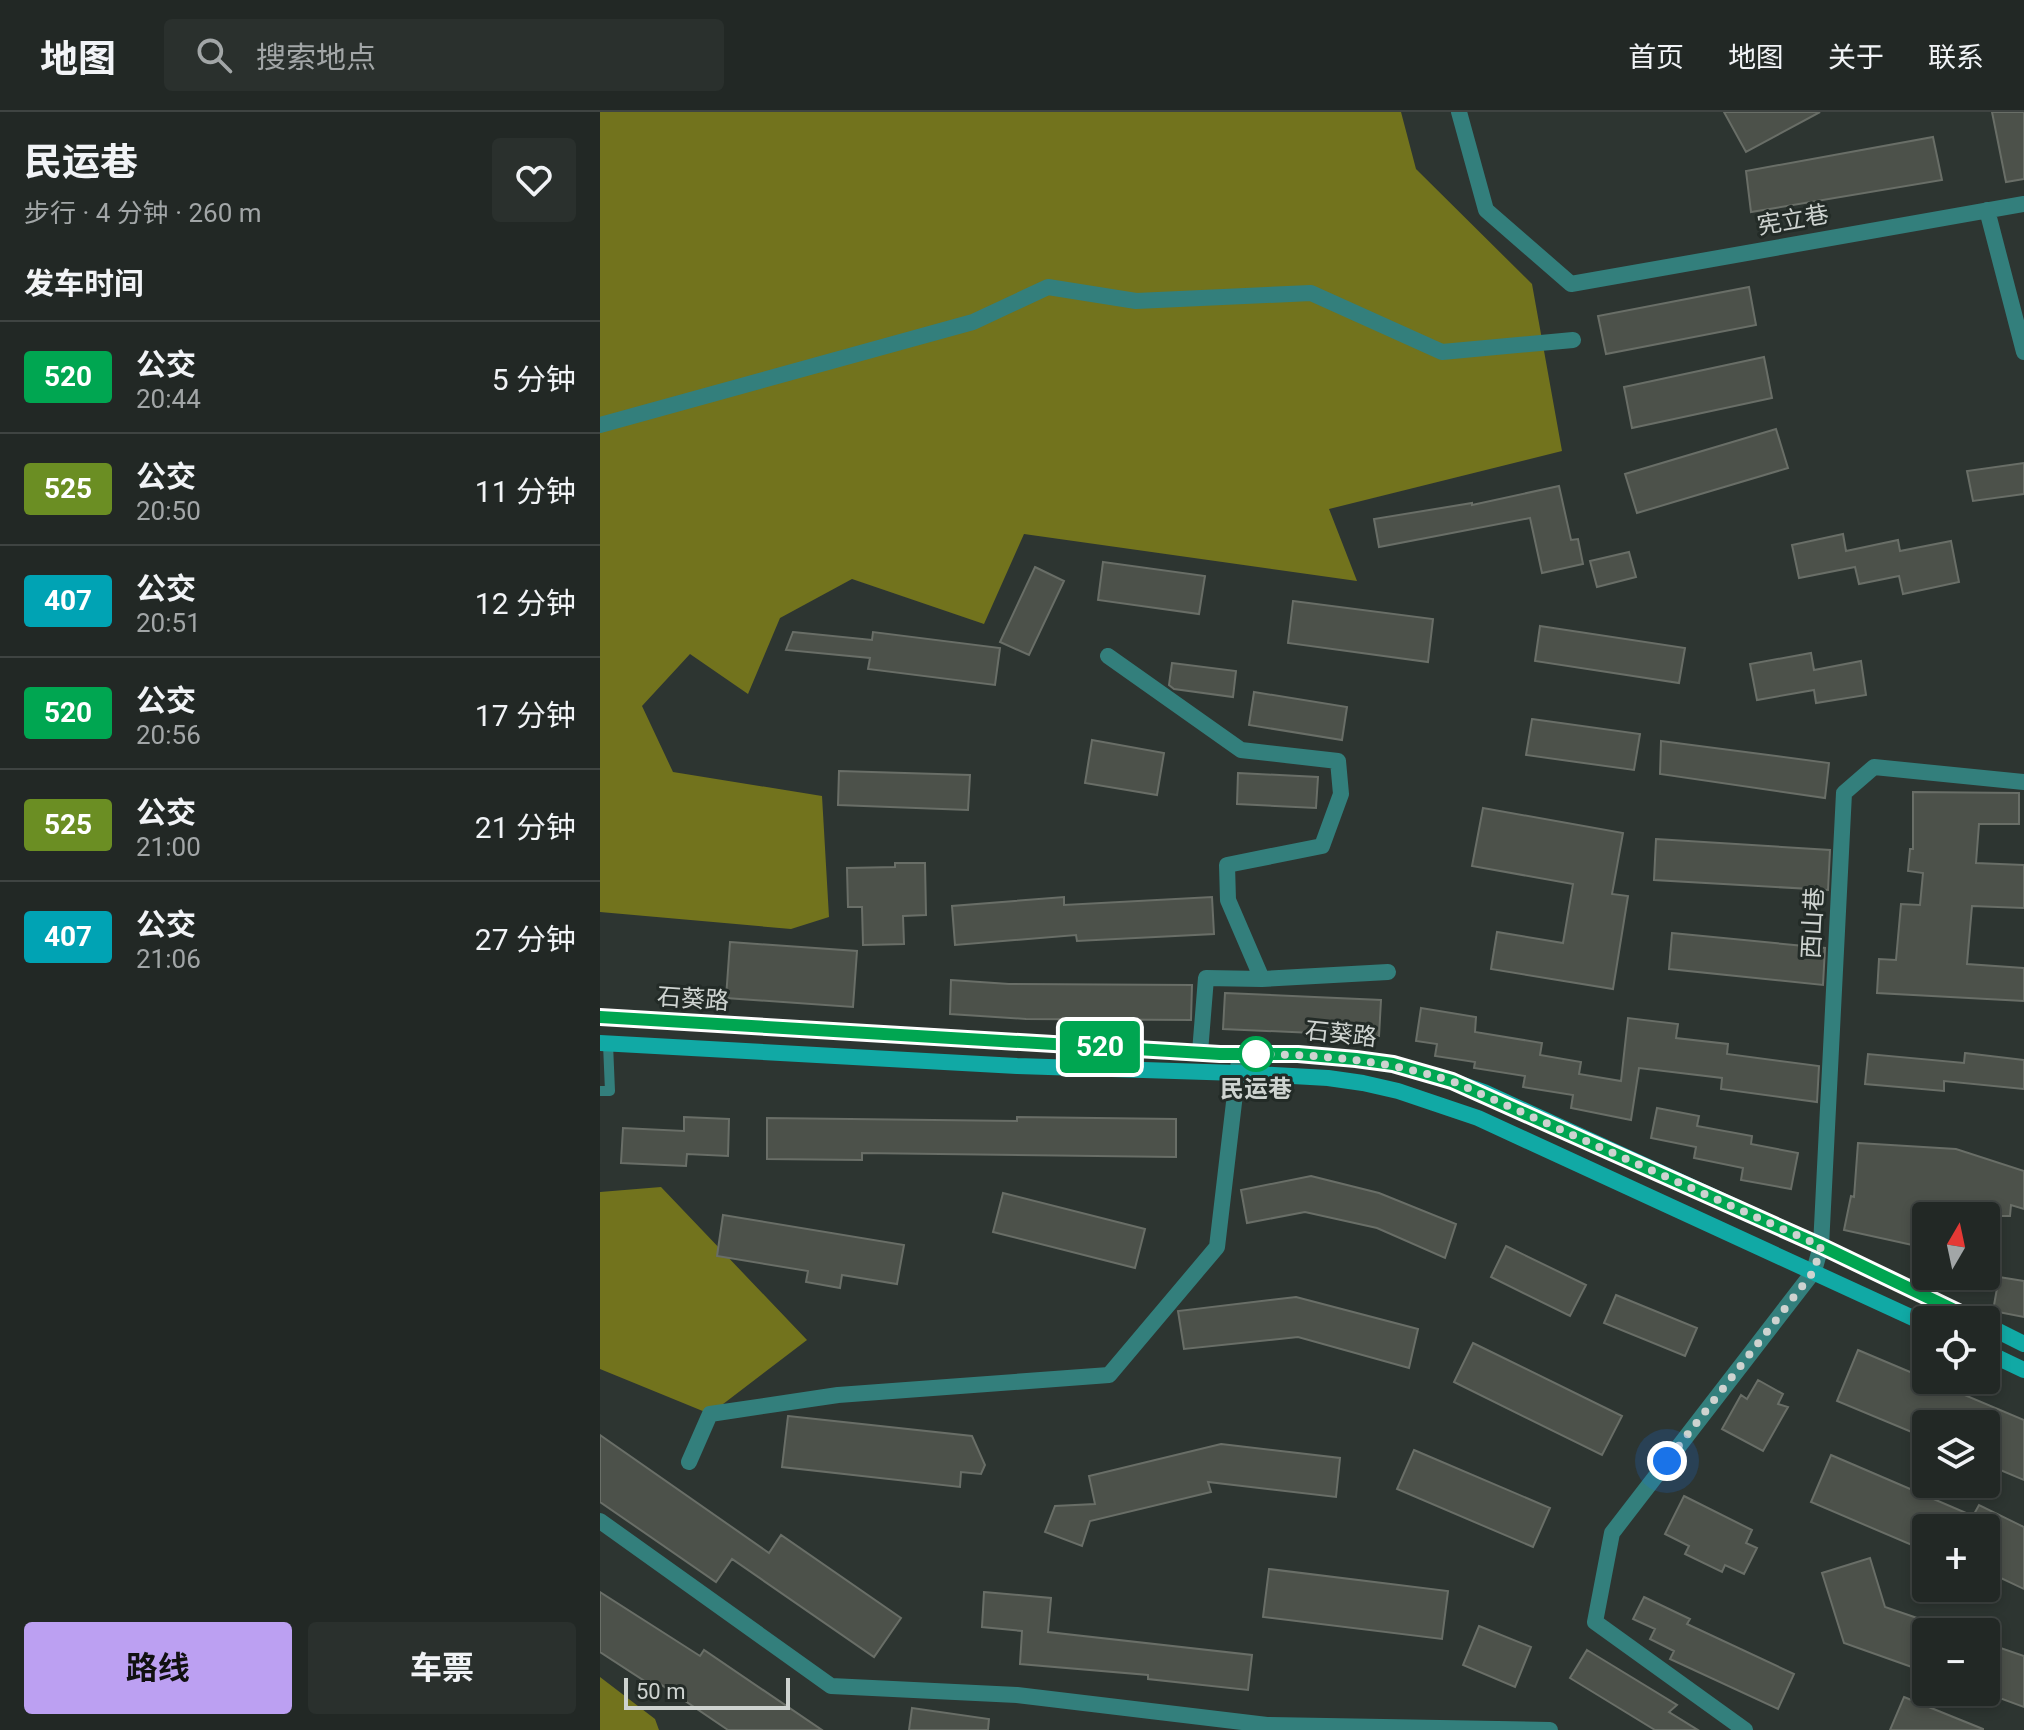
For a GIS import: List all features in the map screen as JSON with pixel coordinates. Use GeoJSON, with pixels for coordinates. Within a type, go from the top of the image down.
{"type":"FeatureCollection","features":[{"type":"Feature","properties":{"kind":"main road","name":"石葵路"},"geometry":{"type":"LineString","coordinates":[[600,1017],[1239,1055],[1298,1054],[1393,1064],[1452,1081],[1821,1246],[1946,1306]]}},
{"type":"Feature","properties":{"kind":"main road"},"geometry":{"type":"LineString","coordinates":[[604,1043],[1017,1066],[1238,1073],[1363,1083],[1439,1103],[1478,1118],[1912,1317]]}},
{"type":"Feature","properties":{"kind":"main road"},"geometry":{"type":"LineString","coordinates":[[2000,1332],[2024,1344]]}},
{"type":"Feature","properties":{"kind":"main road"},"geometry":{"type":"LineString","coordinates":[[2000,1359],[2024,1370]]}},
{"type":"Feature","properties":{"kind":"street","name":"宪立巷"},"geometry":{"type":"LineString","coordinates":[[1459,112],[1486,210],[1571,284],[2024,204]]}},
{"type":"Feature","properties":{"kind":"street"},"geometry":{"type":"LineString","coordinates":[[1987,210],[2024,352]]}},
{"type":"Feature","properties":{"kind":"street"},"geometry":{"type":"LineString","coordinates":[[600,425],[973,322],[1048,287],[1136,301],[1311,293],[1442,352],[1573,340]]}},
{"type":"Feature","properties":{"kind":"street"},"geometry":{"type":"LineString","coordinates":[[1108,656],[1241,750],[1338,761],[1341,794],[1322,846],[1227,865],[1228,900],[1262,979]]}},
{"type":"Feature","properties":{"kind":"street","name":"西山巷"},"geometry":{"type":"LineString","coordinates":[[1814,1271],[1821,1246],[1844,793],[1874,767],[2024,782]]}},
{"type":"Feature","properties":{"kind":"street"},"geometry":{"type":"LineString","coordinates":[[1200,1052],[1206,978],[1262,979],[1388,972]]}},
{"type":"Feature","properties":{"kind":"street"},"geometry":{"type":"LineString","coordinates":[[689,1462],[710,1414],[838,1395],[1109,1375],[1217,1247],[1239,1055]]}},
{"type":"Feature","properties":{"kind":"street"},"geometry":{"type":"LineString","coordinates":[[1745,1730],[1595,1622],[1612,1533],[1814,1271]]}},
{"type":"Feature","properties":{"kind":"street"},"geometry":{"type":"LineString","coordinates":[[600,1521],[831,1686],[1017,1695],[1267,1725],[1550,1730]]}},
{"type":"Feature","properties":{"kind":"lane"},"geometry":{"type":"LineString","coordinates":[[600,1091],[610,1091],[604,1043]]}},
{"type":"Feature","properties":{"kind":"shaded area"},"geometry":{"type":"Polygon","coordinates":[[[600,112],[1401,112],[1416,169],[1532,284],[1562,451],[1329,509],[1357,581],[1024,534],[984,624],[852,579],[780,618],[748,694],[690,654],[642,706],[673,772],[822,796],[829,917],[791,929],[600,912],[600,112]]]}},
{"type":"Feature","properties":{"kind":"shaded area"},"geometry":{"type":"Polygon","coordinates":[[[661,1187],[807,1340],[710,1414],[600,1369],[600,1192],[661,1187]]]}},
{"type":"Feature","properties":{"kind":"shaded area"},"geometry":{"type":"Polygon","coordinates":[[[600,1677],[655,1719],[659,1730],[600,1730],[600,1677]]]}},
{"type":"Feature","properties":{"kind":"building"},"geometry":{"type":"Polygon","coordinates":[[[1724,112],[1820,112],[1746,152],[1724,112]]]}},
{"type":"Feature","properties":{"kind":"building"},"geometry":{"type":"Polygon","coordinates":[[[1992,112],[2024,112],[2024,179],[2006,182],[1992,112]]]}},
{"type":"Feature","properties":{"kind":"building"},"geometry":{"type":"Polygon","coordinates":[[[1933,137],[1942,180],[1751,212],[1746,171],[1933,137]]]}},
{"type":"Feature","properties":{"kind":"building"},"geometry":{"type":"Polygon","coordinates":[[[1749,287],[1756,325],[1606,354],[1598,316],[1749,287]]]}},
{"type":"Feature","properties":{"kind":"building"},"geometry":{"type":"Polygon","coordinates":[[[1764,357],[1772,398],[1632,428],[1624,387],[1764,357]]]}},
{"type":"Feature","properties":{"kind":"building"},"geometry":{"type":"Polygon","coordinates":[[[1776,429],[1788,468],[1637,513],[1625,474],[1776,429]]]}},
{"type":"Feature","properties":{"kind":"building"},"geometry":{"type":"Polygon","coordinates":[[[2024,463],[2024,494],[1973,501],[1967,471],[2024,463]]]}},
{"type":"Feature","properties":{"kind":"building"},"geometry":{"type":"Polygon","coordinates":[[[1559,486],[1571,540],[1578,539],[1583,564],[1542,573],[1530,518],[1379,547],[1374,519],[1472,505],[1559,486]]]}},
{"type":"Feature","properties":{"kind":"building"},"geometry":{"type":"Polygon","coordinates":[[[1843,534],[1846,551],[1898,540],[1900,551],[1951,541],[1959,582],[1903,594],[1899,576],[1859,584],[1855,567],[1799,578],[1792,545],[1843,534]]]}},
{"type":"Feature","properties":{"kind":"building"},"geometry":{"type":"Polygon","coordinates":[[[1629,552],[1636,577],[1597,587],[1590,561],[1629,552]]]}},
{"type":"Feature","properties":{"kind":"building"},"geometry":{"type":"Polygon","coordinates":[[[1103,562],[1205,576],[1199,614],[1098,600],[1103,562]]]}},
{"type":"Feature","properties":{"kind":"building"},"geometry":{"type":"Polygon","coordinates":[[[1035,567],[1064,581],[1029,655],[1000,642],[1035,567]]]}},
{"type":"Feature","properties":{"kind":"building"},"geometry":{"type":"Polygon","coordinates":[[[1293,601],[1433,619],[1428,662],[1288,643],[1293,601]]]}},
{"type":"Feature","properties":{"kind":"building"},"geometry":{"type":"Polygon","coordinates":[[[1540,626],[1685,648],[1679,683],[1535,661],[1540,626]]]}},
{"type":"Feature","properties":{"kind":"building"},"geometry":{"type":"Polygon","coordinates":[[[793,632],[872,640],[873,632],[1000,648],[995,685],[868,669],[870,658],[786,650],[793,632]]]}},
{"type":"Feature","properties":{"kind":"building"},"geometry":{"type":"Polygon","coordinates":[[[1811,653],[1814,670],[1861,661],[1866,695],[1816,703],[1814,690],[1757,700],[1750,664],[1811,653]]]}},
{"type":"Feature","properties":{"kind":"building"},"geometry":{"type":"Polygon","coordinates":[[[1172,663],[1236,671],[1233,697],[1174,689],[1169,685],[1172,663]]]}},
{"type":"Feature","properties":{"kind":"building"},"geometry":{"type":"Polygon","coordinates":[[[1254,692],[1347,707],[1342,740],[1249,725],[1254,692]]]}},
{"type":"Feature","properties":{"kind":"building"},"geometry":{"type":"Polygon","coordinates":[[[1532,719],[1640,734],[1634,770],[1526,755],[1532,719]]]}},
{"type":"Feature","properties":{"kind":"building"},"geometry":{"type":"Polygon","coordinates":[[[1092,740],[1164,753],[1157,795],[1085,783],[1092,740]]]}},
{"type":"Feature","properties":{"kind":"building"},"geometry":{"type":"Polygon","coordinates":[[[1661,741],[1829,763],[1825,798],[1660,774],[1661,741]]]}},
{"type":"Feature","properties":{"kind":"building"},"geometry":{"type":"Polygon","coordinates":[[[839,771],[970,775],[968,810],[838,805],[839,771]]]}},
{"type":"Feature","properties":{"kind":"building"},"geometry":{"type":"Polygon","coordinates":[[[1238,773],[1318,777],[1316,808],[1237,804],[1238,773]]]}},
{"type":"Feature","properties":{"kind":"building"},"geometry":{"type":"Polygon","coordinates":[[[1913,792],[2019,793],[2019,824],[1979,824],[1976,863],[2024,865],[2024,908],[1972,906],[1967,964],[2024,968],[2024,1001],[1877,993],[1879,959],[1896,960],[1901,904],[1920,905],[1923,873],[1908,871],[1910,849],[1913,849],[1913,792]]]}},
{"type":"Feature","properties":{"kind":"building"},"geometry":{"type":"Polygon","coordinates":[[[1483,808],[1623,833],[1612,894],[1628,896],[1613,989],[1491,969],[1497,932],[1563,943],[1573,884],[1472,866],[1483,808]]]}},
{"type":"Feature","properties":{"kind":"building"},"geometry":{"type":"Polygon","coordinates":[[[1656,839],[1830,850],[1828,890],[1654,880],[1656,839]]]}},
{"type":"Feature","properties":{"kind":"building"},"geometry":{"type":"Polygon","coordinates":[[[895,863],[925,863],[926,915],[903,916],[904,944],[863,945],[862,907],[848,907],[847,868],[895,867],[895,863]]]}},
{"type":"Feature","properties":{"kind":"building"},"geometry":{"type":"Polygon","coordinates":[[[1064,897],[1064,905],[1212,897],[1214,934],[1077,941],[1076,935],[955,945],[952,906],[1064,897]]]}},
{"type":"Feature","properties":{"kind":"building"},"geometry":{"type":"Polygon","coordinates":[[[1672,933],[1825,948],[1823,985],[1669,969],[1672,933]]]}},
{"type":"Feature","properties":{"kind":"building"},"geometry":{"type":"Polygon","coordinates":[[[730,942],[857,951],[853,1007],[726,998],[730,942]]]}},
{"type":"Feature","properties":{"kind":"building"},"geometry":{"type":"Polygon","coordinates":[[[951,980],[1009,984],[1192,985],[1191,1020],[1026,1019],[950,1014],[951,980]]]}},
{"type":"Feature","properties":{"kind":"building"},"geometry":{"type":"Polygon","coordinates":[[[1225,993],[1381,1000],[1379,1036],[1223,1029],[1225,993]]]}},
{"type":"Feature","properties":{"kind":"building"},"geometry":{"type":"Polygon","coordinates":[[[1421,1008],[1476,1017],[1475,1032],[1542,1043],[1540,1055],[1581,1062],[1579,1074],[1621,1081],[1628,1018],[1678,1024],[1676,1038],[1728,1044],[1727,1054],[1819,1066],[1817,1102],[1721,1089],[1722,1078],[1639,1068],[1631,1120],[1571,1108],[1573,1095],[1523,1087],[1525,1076],[1474,1068],[1475,1062],[1435,1056],[1437,1044],[1416,1041],[1421,1008]]]}},
{"type":"Feature","properties":{"kind":"building"},"geometry":{"type":"Polygon","coordinates":[[[1965,1053],[2024,1060],[2024,1089],[1944,1081],[1944,1091],[1865,1084],[1868,1054],[1964,1063],[1965,1053]]]}},
{"type":"Feature","properties":{"kind":"building"},"geometry":{"type":"Polygon","coordinates":[[[1657,1108],[1699,1116],[1697,1126],[1752,1136],[1751,1144],[1798,1153],[1791,1189],[1741,1180],[1743,1168],[1694,1158],[1696,1147],[1651,1138],[1657,1108]]]}},
{"type":"Feature","properties":{"kind":"building"},"geometry":{"type":"Polygon","coordinates":[[[684,1117],[729,1119],[728,1156],[687,1154],[686,1166],[621,1163],[623,1128],[684,1131],[684,1117]]]}},
{"type":"Feature","properties":{"kind":"building"},"geometry":{"type":"Polygon","coordinates":[[[1017,1117],[1176,1119],[1176,1157],[862,1153],[862,1160],[767,1159],[767,1118],[1017,1121],[1017,1117]]]}},
{"type":"Feature","properties":{"kind":"building"},"geometry":{"type":"Polygon","coordinates":[[[1858,1143],[1956,1149],[2024,1171],[2024,1209],[2011,1205],[2010,1216],[2000,1216],[2000,1202],[1912,1202],[1912,1245],[1844,1230],[1851,1196],[1854,1197],[1858,1143]]]}},
{"type":"Feature","properties":{"kind":"building"},"geometry":{"type":"Polygon","coordinates":[[[1311,1176],[1379,1193],[1456,1224],[1445,1258],[1377,1228],[1305,1212],[1247,1223],[1241,1190],[1311,1176]]]}},
{"type":"Feature","properties":{"kind":"building"},"geometry":{"type":"Polygon","coordinates":[[[1003,1193],[1145,1229],[1135,1268],[993,1232],[1003,1193]]]}},
{"type":"Feature","properties":{"kind":"building"},"geometry":{"type":"Polygon","coordinates":[[[723,1215],[904,1245],[897,1284],[842,1275],[840,1288],[806,1282],[808,1271],[717,1256],[723,1215]]]}},
{"type":"Feature","properties":{"kind":"building"},"geometry":{"type":"Polygon","coordinates":[[[1506,1246],[1586,1285],[1570,1316],[1491,1277],[1506,1246]]]}},
{"type":"Feature","properties":{"kind":"building"},"geometry":{"type":"Polygon","coordinates":[[[2000,1277],[2024,1281],[2024,1317],[2000,1312],[2000,1306],[1994,1306],[1997,1290],[2000,1290],[2000,1277]]]}},
{"type":"Feature","properties":{"kind":"building"},"geometry":{"type":"Polygon","coordinates":[[[1616,1295],[1697,1328],[1685,1356],[1604,1323],[1616,1295]]]}},
{"type":"Feature","properties":{"kind":"building"},"geometry":{"type":"Polygon","coordinates":[[[1296,1297],[1418,1329],[1409,1368],[1298,1337],[1184,1349],[1178,1311],[1296,1297]]]}},
{"type":"Feature","properties":{"kind":"building"},"geometry":{"type":"Polygon","coordinates":[[[1473,1343],[1622,1416],[1602,1455],[1454,1382],[1473,1343]]]}},
{"type":"Feature","properties":{"kind":"building"},"geometry":{"type":"Polygon","coordinates":[[[1858,1350],[1912,1373],[1912,1394],[1962,1394],[2024,1420],[2024,1480],[2000,1470],[2000,1410],[1912,1410],[1912,1432],[1837,1401],[1858,1350]]]}},
{"type":"Feature","properties":{"kind":"building"},"geometry":{"type":"Polygon","coordinates":[[[1758,1380],[1783,1394],[1778,1404],[1788,1407],[1763,1451],[1722,1429],[1741,1395],[1747,1399],[1758,1380]]]}},
{"type":"Feature","properties":{"kind":"building"},"geometry":{"type":"Polygon","coordinates":[[[788,1416],[972,1436],[985,1465],[981,1474],[961,1472],[960,1487],[782,1467],[788,1416]]]}},
{"type":"Feature","properties":{"kind":"building"},"geometry":{"type":"Polygon","coordinates":[[[600,1435],[769,1553],[781,1535],[901,1618],[874,1657],[732,1559],[716,1582],[600,1502],[600,1435]]]}},
{"type":"Feature","properties":{"kind":"building"},"geometry":{"type":"Polygon","coordinates":[[[1221,1444],[1340,1458],[1336,1497],[1208,1482],[1211,1492],[1090,1521],[1082,1546],[1045,1532],[1055,1506],[1095,1504],[1089,1476],[1221,1444]]]}},
{"type":"Feature","properties":{"kind":"building"},"geometry":{"type":"Polygon","coordinates":[[[1414,1450],[1550,1508],[1533,1547],[1397,1489],[1414,1450]]]}},
{"type":"Feature","properties":{"kind":"building"},"geometry":{"type":"Polygon","coordinates":[[[1831,1455],[1912,1490],[1912,1498],[1931,1498],[1968,1514],[1912,1514],[1912,1545],[1811,1502],[1831,1455]]]}},
{"type":"Feature","properties":{"kind":"building"},"geometry":{"type":"Polygon","coordinates":[[[1684,1496],[1752,1530],[1746,1543],[1757,1548],[1744,1574],[1725,1565],[1722,1572],[1685,1554],[1689,1546],[1665,1534],[1684,1496]]]}},
{"type":"Feature","properties":{"kind":"building"},"geometry":{"type":"Polygon","coordinates":[[[1979,1505],[1997,1514],[1974,1514],[1979,1505]]]}},
{"type":"Feature","properties":{"kind":"building"},"geometry":{"type":"Polygon","coordinates":[[[2000,1515],[2024,1527],[2024,1589],[2000,1578],[2000,1515]]]}},
{"type":"Feature","properties":{"kind":"building"},"geometry":{"type":"Polygon","coordinates":[[[1870,1558],[1885,1607],[1917,1618],[1912,1618],[1912,1667],[1844,1643],[1822,1573],[1870,1558]]]}},
{"type":"Feature","properties":{"kind":"building"},"geometry":{"type":"Polygon","coordinates":[[[1269,1569],[1448,1591],[1442,1639],[1263,1617],[1269,1569]]]}},
{"type":"Feature","properties":{"kind":"building"},"geometry":{"type":"Polygon","coordinates":[[[600,1592],[700,1656],[704,1650],[822,1730],[728,1730],[660,1684],[657,1689],[600,1652],[600,1592]]]}},
{"type":"Feature","properties":{"kind":"building"},"geometry":{"type":"Polygon","coordinates":[[[984,1592],[1051,1598],[1048,1632],[1252,1655],[1248,1690],[1148,1679],[1148,1675],[1020,1664],[1022,1631],[982,1627],[984,1592]]]}},
{"type":"Feature","properties":{"kind":"building"},"geometry":{"type":"Polygon","coordinates":[[[1644,1597],[1690,1619],[1687,1624],[1794,1674],[1778,1709],[1670,1659],[1674,1651],[1650,1639],[1655,1629],[1633,1619],[1644,1597]]]}},
{"type":"Feature","properties":{"kind":"building"},"geometry":{"type":"Polygon","coordinates":[[[1479,1626],[1531,1647],[1515,1687],[1463,1665],[1479,1626]]]}},
{"type":"Feature","properties":{"kind":"building"},"geometry":{"type":"Polygon","coordinates":[[[2000,1648],[2024,1656],[2024,1707],[2000,1698],[2000,1648]]]}},
{"type":"Feature","properties":{"kind":"building"},"geometry":{"type":"Polygon","coordinates":[[[1587,1650],[1677,1705],[1669,1712],[1698,1730],[1655,1730],[1570,1678],[1587,1650]]]}},
{"type":"Feature","properties":{"kind":"building"},"geometry":{"type":"Polygon","coordinates":[[[1904,1697],[1912,1700],[1912,1706],[1926,1706],[1983,1729],[1983,1730],[1890,1730],[1904,1697]]]}},
{"type":"Feature","properties":{"kind":"building"},"geometry":{"type":"Polygon","coordinates":[[[912,1708],[989,1719],[988,1730],[909,1730],[912,1708]]]}},
{"type":"Feature","properties":{"kind":"bus line","name":"520"},"geometry":{"type":"LineString","coordinates":[[600,1017],[1220,1054],[1298,1054],[1393,1064],[1484,1092],[1946,1306]]}},
{"type":"Feature","properties":{"kind":"place","name":"民运巷"},"geometry":{"type":"Point","coordinates":[1256,1054]}},
{"type":"Feature","properties":{"kind":"route"},"geometry":{"type":"LineString","coordinates":[[1256,1054],[1298,1054],[1393,1064],[1452,1081],[1484,1092],[1821,1246],[1814,1271],[1667,1461]]}}]}
